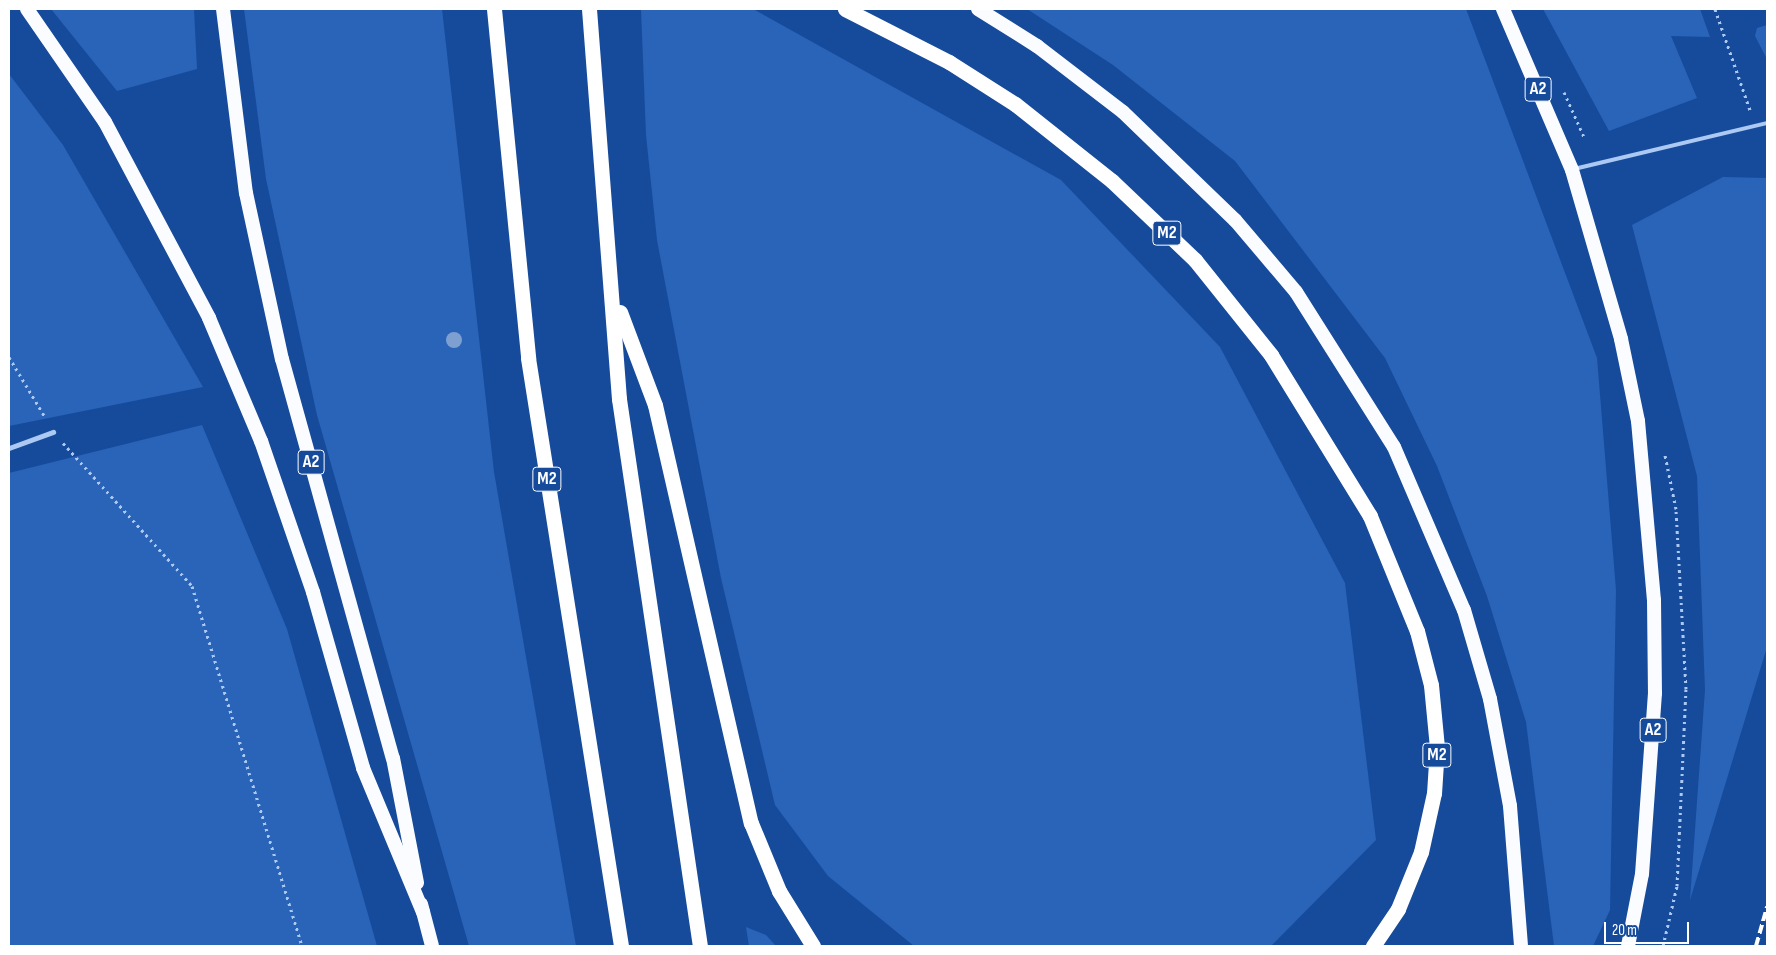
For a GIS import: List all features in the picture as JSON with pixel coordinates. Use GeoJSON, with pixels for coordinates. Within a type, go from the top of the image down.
{"type":"FeatureCollection","features":[{"type":"Feature","properties":{"kind":"highway"},"geometry":{"type":"LineString","coordinates":[[27,9],[105,122],[210,318],[261,441],[307,573],[362,768],[422,912]]}},
{"type":"Feature","properties":{"kind":"highway","name":"A2"},"geometry":{"type":"LineString","coordinates":[[223,9],[246,194],[274,320],[393,758],[422,912],[432,946]]}},
{"type":"Feature","properties":{"kind":"highway","name":"M2"},"geometry":{"type":"LineString","coordinates":[[494,9],[528,358],[621,946]]}},
{"type":"Feature","properties":{"kind":"highway"},"geometry":{"type":"LineString","coordinates":[[589,9],[615,299],[619,399],[700,946]]}},
{"type":"Feature","properties":{"kind":"highway","name":"M2"},"geometry":{"type":"LineString","coordinates":[[845,9],[949,62],[1015,104],[1112,181],[1195,260],[1271,355],[1370,516],[1417,631],[1431,685],[1437,747],[1434,793],[1421,852],[1398,909],[1373,946]]}},
{"type":"Feature","properties":{"kind":"highway"},"geometry":{"type":"LineString","coordinates":[[978,9],[1037,46],[1123,112],[1235,220],[1296,292],[1394,447],[1464,610],[1490,699],[1510,806],[1521,946]]}},
{"type":"Feature","properties":{"kind":"highway","name":"A2"},"geometry":{"type":"LineString","coordinates":[[1503,9],[1572,170],[1622,339],[1638,421],[1654,600],[1650,780],[1642,874],[1628,946]]}},
{"type":"Feature","properties":{"kind":"highway"},"geometry":{"type":"LineString","coordinates":[[615,299],[655,405],[751,823],[779,891],[813,946]]}},
{"type":"Feature","properties":{"kind":"street"},"geometry":{"type":"LineString","coordinates":[[9,448],[53,432]]}},
{"type":"Feature","properties":{"kind":"lane"},"geometry":{"type":"LineString","coordinates":[[1572,170],[1756,124],[1767,123]]}},
{"type":"Feature","properties":{"kind":"path"},"geometry":{"type":"LineString","coordinates":[[1714,9],[1756,124]]}},
{"type":"Feature","properties":{"kind":"path"},"geometry":{"type":"LineString","coordinates":[[9,357],[53,432],[192,586],[302,946]]}},
{"type":"Feature","properties":{"kind":"shaded area"},"geometry":{"type":"Polygon","coordinates":[[[51,9],[194,9],[197,69],[117,91],[51,9]]]}},
{"type":"Feature","properties":{"kind":"shaded area"},"geometry":{"type":"Polygon","coordinates":[[[244,9],[442,9],[494,472],[576,946],[469,946],[317,415],[266,179],[244,9]]]}},
{"type":"Feature","properties":{"kind":"shaded area"},"geometry":{"type":"Polygon","coordinates":[[[641,9],[753,9],[1061,180],[1220,347],[1345,583],[1376,840],[1271,946],[914,946],[828,876],[775,805],[721,578],[657,240],[646,135],[641,9]]]}},
{"type":"Feature","properties":{"kind":"shaded area"},"geometry":{"type":"Polygon","coordinates":[[[1027,9],[1466,9],[1597,358],[1616,590],[1610,910],[1593,946],[1554,946],[1526,722],[1487,596],[1437,466],[1385,358],[1235,161],[1113,65],[1027,9]]]}},
{"type":"Feature","properties":{"kind":"shaded area"},"geometry":{"type":"Polygon","coordinates":[[[1543,9],[1700,9],[1710,37],[1671,36],[1697,98],[1609,131],[1543,9]]]}},
{"type":"Feature","properties":{"kind":"shaded area"},"geometry":{"type":"Polygon","coordinates":[[[1767,25],[1767,59],[1755,36],[1757,28],[1767,25]]]}},
{"type":"Feature","properties":{"kind":"shaded area"},"geometry":{"type":"Polygon","coordinates":[[[9,74],[63,145],[203,387],[9,426],[9,74]]]}},
{"type":"Feature","properties":{"kind":"shaded area"},"geometry":{"type":"Polygon","coordinates":[[[1723,177],[1767,178],[1767,647],[1690,900],[1705,690],[1697,476],[1632,225],[1723,177]]]}},
{"type":"Feature","properties":{"kind":"shaded area"},"geometry":{"type":"Polygon","coordinates":[[[202,425],[287,629],[377,946],[9,946],[9,473],[202,425]]]}},
{"type":"Feature","properties":{"kind":"shaded area"},"geometry":{"type":"Polygon","coordinates":[[[746,927],[766,935],[776,946],[749,946],[746,927]]]}},
{"type":"Feature","properties":{"kind":"railway"},"geometry":{"type":"LineString","coordinates":[[1756,946],[1767,907]]}}]}
